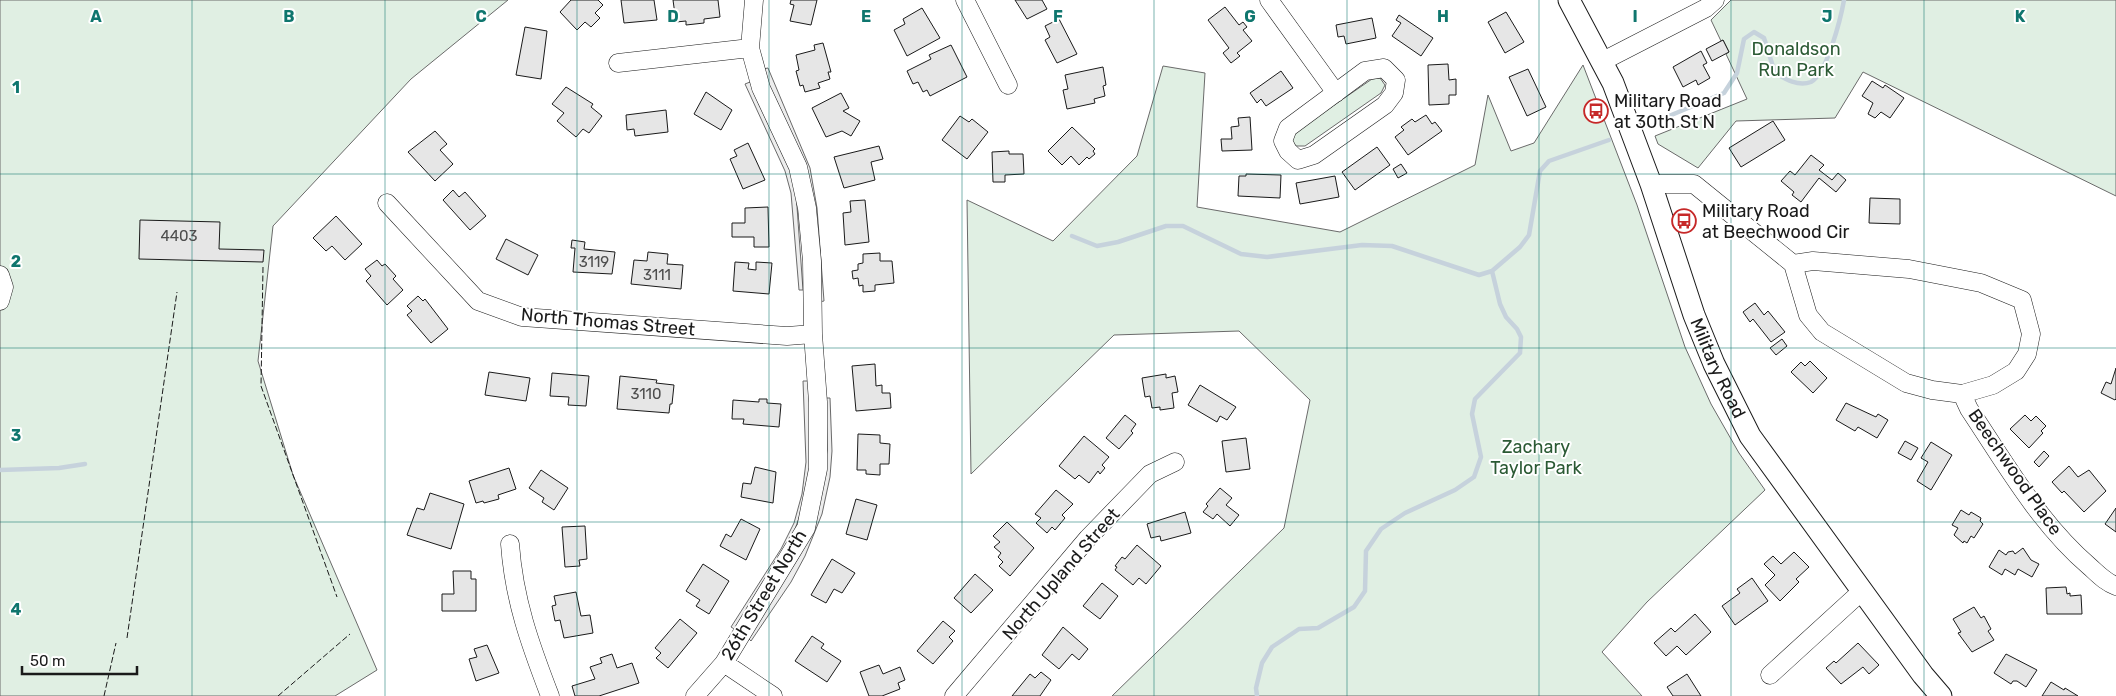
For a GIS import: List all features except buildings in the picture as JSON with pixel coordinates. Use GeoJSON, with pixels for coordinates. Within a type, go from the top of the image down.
{"type":"FeatureCollection","features":[{"type":"Feature","properties":{"kind":"main road","name":"Military Road"},"geometry":{"type":"LineString","coordinates":[[1569,0],[1603,61],[1630,126],[1694,315],[1714,364],[1750,436],[1862,592],[1941,696]]}},
{"type":"Feature","properties":{"kind":"street"},"geometry":{"type":"LineString","coordinates":[[618,63],[750,48],[754,0]]}},
{"type":"Feature","properties":{"kind":"street"},"geometry":{"type":"LineString","coordinates":[[965,0],[1008,85]]}},
{"type":"Feature","properties":{"kind":"street"},"geometry":{"type":"LineString","coordinates":[[1269,0],[1336,93]]}},
{"type":"Feature","properties":{"kind":"street"},"geometry":{"type":"LineString","coordinates":[[1603,61],[1706,8],[1715,0]]}},
{"type":"Feature","properties":{"kind":"street","name":"26th Street North"},"geometry":{"type":"LineString","coordinates":[[695,696],[724,663],[806,528],[815,487],[820,450],[813,334],[812,261],[807,208],[798,167],[761,88],[750,48]]}},
{"type":"Feature","properties":{"kind":"street"},"geometry":{"type":"LineString","coordinates":[[1384,68],[1396,80],[1394,93],[1385,105],[1314,155],[1298,160],[1288,151],[1283,141],[1288,128],[1336,93],[1365,71],[1384,68]]}},
{"type":"Feature","properties":{"kind":"street"},"geometry":{"type":"LineString","coordinates":[[1651,184],[1694,184],[1793,264],[1808,315],[1822,332],[1906,383],[1932,390],[1962,394],[1993,385],[2016,371],[2028,354],[2031,334],[2022,300],[1981,282],[1909,269],[1813,261],[1793,264]]}},
{"type":"Feature","properties":{"kind":"street","name":"North Thomas Street"},"geometry":{"type":"LineString","coordinates":[[387,203],[478,301],[522,317],[787,336],[813,334]]}},
{"type":"Feature","properties":{"kind":"street"},"geometry":{"type":"LineString","coordinates":[[0,275],[4,287],[0,302]]}},
{"type":"Feature","properties":{"kind":"street","name":"Beechwood Place"},"geometry":{"type":"LineString","coordinates":[[1962,394],[1969,409],[2033,504],[2070,550],[2108,583],[2116,586]]}},
{"type":"Feature","properties":{"kind":"street","name":"North Upland Street"},"geometry":{"type":"LineString","coordinates":[[954,696],[1088,538],[1150,474],[1175,462]]}},
{"type":"Feature","properties":{"kind":"street"},"geometry":{"type":"LineString","coordinates":[[510,544],[513,582],[531,648],[550,696]]}},
{"type":"Feature","properties":{"kind":"street"},"geometry":{"type":"LineString","coordinates":[[1770,675],[1862,592]]}},
{"type":"Feature","properties":{"kind":"street"},"geometry":{"type":"LineString","coordinates":[[724,663],[773,696]]}},
{"type":"Feature","properties":{"kind":"green space"},"geometry":{"type":"Polygon","coordinates":[[[0,0],[508,0],[411,79],[273,226],[258,361],[293,475],[377,670],[335,696],[0,696],[0,0]]]}},
{"type":"Feature","properties":{"kind":"green space","name":"Donaldson Run Park"},"geometry":{"type":"Polygon","coordinates":[[[1731,0],[2116,0],[2116,196],[1863,72],[1835,118],[1736,121],[1698,168],[1658,144],[1655,136],[1747,99],[1726,54],[1729,52],[1723,40],[1721,41],[1711,20],[1731,0]]]}},
{"type":"Feature","properties":{"kind":"green space","name":"Zachary Taylor Park"},"geometry":{"type":"Polygon","coordinates":[[[1583,65],[1637,205],[1685,347],[1711,404],[1739,453],[1765,490],[1647,602],[1602,652],[1642,696],[1112,696],[1284,528],[1310,400],[1239,331],[1114,335],[971,474],[967,200],[1053,241],[1137,156],[1163,66],[1205,73],[1197,207],[1340,232],[1475,165],[1488,95],[1511,151],[1534,143],[1583,65]]]}},
{"type":"Feature","properties":{"kind":"green space"},"geometry":{"type":"Polygon","coordinates":[[[1380,78],[1385,85],[1381,93],[1305,146],[1296,146],[1292,141],[1295,132],[1372,79],[1380,78]]]}},
{"type":"Feature","properties":{"kind":"shaded area"},"geometry":{"type":"Polygon","coordinates":[[[768,68],[810,168],[817,208],[824,301],[819,302],[816,247],[763,69],[768,68]]]}},
{"type":"Feature","properties":{"kind":"shaded area"},"geometry":{"type":"Polygon","coordinates":[[[750,82],[790,170],[796,193],[803,290],[799,290],[791,193],[785,171],[745,84],[750,82]]]}},
{"type":"Feature","properties":{"kind":"shaded area"},"geometry":{"type":"Polygon","coordinates":[[[803,381],[809,381],[811,465],[800,515],[793,535],[736,630],[731,627],[781,549],[794,523],[802,494],[806,462],[803,381]]]}},
{"type":"Feature","properties":{"kind":"shaded area"},"geometry":{"type":"Polygon","coordinates":[[[826,398],[830,398],[832,451],[830,477],[822,514],[805,556],[791,582],[751,641],[748,638],[800,555],[817,514],[822,492],[827,450],[826,398]]]}},
{"type":"Feature","properties":{"kind":"waterway"},"geometry":{"type":"LineString","coordinates":[[1657,121],[1724,93],[1737,73],[1744,39],[1754,32],[1764,38],[1775,73],[1797,83],[1811,82],[1817,77],[1828,57],[1844,0]]}},
{"type":"Feature","properties":{"kind":"waterway"},"geometry":{"type":"LineString","coordinates":[[1072,236],[1097,246],[1118,242],[1166,226],[1183,226],[1241,254],[1267,257],[1362,245],[1392,246],[1479,275],[1492,271],[1520,247],[1529,235],[1540,171],[1549,161],[1609,140]]}},
{"type":"Feature","properties":{"kind":"waterway"},"geometry":{"type":"LineString","coordinates":[[1257,696],[1256,688],[1262,663],[1272,647],[1299,629],[1318,628],[1354,607],[1365,591],[1366,551],[1381,529],[1405,513],[1455,490],[1474,477],[1481,457],[1472,414],[1475,399],[1520,353],[1521,337],[1517,329],[1506,317],[1500,304],[1492,271]]}},
{"type":"Feature","properties":{"kind":"waterway"},"geometry":{"type":"LineString","coordinates":[[0,470],[59,468],[85,464]]}},
{"type":"Feature","properties":{"kind":"fence"},"geometry":{"type":"LineString","coordinates":[[263,267],[261,386],[337,597]]}},
{"type":"Feature","properties":{"kind":"fence"},"geometry":{"type":"LineString","coordinates":[[127,638],[177,292]]}},
{"type":"Feature","properties":{"kind":"fence"},"geometry":{"type":"LineString","coordinates":[[278,696],[350,634]]}},
{"type":"Feature","properties":{"kind":"fence"},"geometry":{"type":"LineString","coordinates":[[104,696],[116,643]]}},
{"type":"Feature","properties":{"kind":"place","name":"Military Road at 30th St N"},"geometry":{"type":"Point","coordinates":[1596,111]}},
{"type":"Feature","properties":{"kind":"place","name":"Military Road at Beechwood Cir"},"geometry":{"type":"Point","coordinates":[1684,221]}}]}
